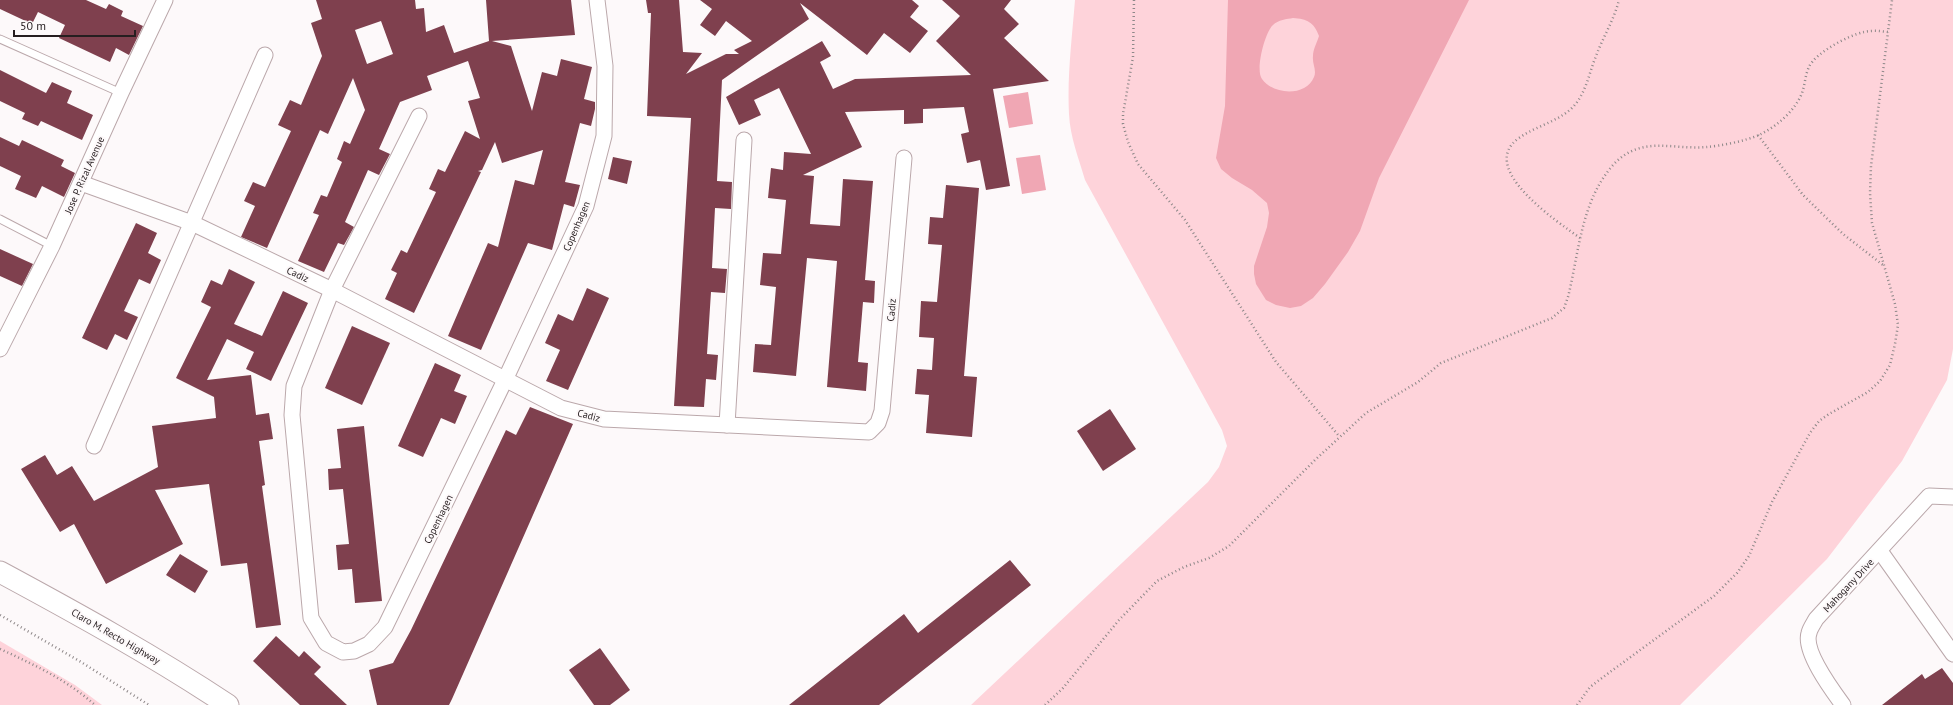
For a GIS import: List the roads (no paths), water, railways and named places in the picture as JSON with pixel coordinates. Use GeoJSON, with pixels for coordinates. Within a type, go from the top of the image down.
{"type":"FeatureCollection","features":[{"type":"Feature","properties":{"kind":"main road","name":"Claro M. Recto Highway"},"geometry":{"type":"LineString","coordinates":[[0,572],[108,630],[228,705]]}},
{"type":"Feature","properties":{"kind":"street","name":"Jose P. Rizal Avenue"},"geometry":{"type":"LineString","coordinates":[[0,349],[52,246],[120,93],[165,0]]}},
{"type":"Feature","properties":{"kind":"street","name":"Copenhagen"},"geometry":{"type":"LineString","coordinates":[[419,116],[332,290],[294,386],[292,416],[312,618],[326,643],[343,652],[354,651],[369,644],[385,628],[505,380],[586,206],[604,136],[605,66],[597,0]]}},
{"type":"Feature","properties":{"kind":"street"},"geometry":{"type":"LineString","coordinates":[[94,446],[266,55]]}},
{"type":"Feature","properties":{"kind":"street"},"geometry":{"type":"LineString","coordinates":[[727,425],[744,140]]}},
{"type":"Feature","properties":{"kind":"street","name":"Cadiz"},"geometry":{"type":"LineString","coordinates":[[81,183],[192,223],[332,290],[561,408],[604,419],[869,432],[878,423],[882,411],[904,158]]}},
{"type":"Feature","properties":{"kind":"street","name":"Mahogany Drive"},"geometry":{"type":"LineString","coordinates":[[1843,705],[1828,685],[1808,647],[1808,633],[1816,619],[1929,496],[1953,497]]}},
{"type":"Feature","properties":{"kind":"street"},"geometry":{"type":"LineString","coordinates":[[1880,551],[1953,654]]}},
{"type":"Feature","properties":{"kind":"lane"},"geometry":{"type":"LineString","coordinates":[[0,39],[120,93]]}},
{"type":"Feature","properties":{"kind":"lane"},"geometry":{"type":"LineString","coordinates":[[0,219],[52,246]]}}]}
